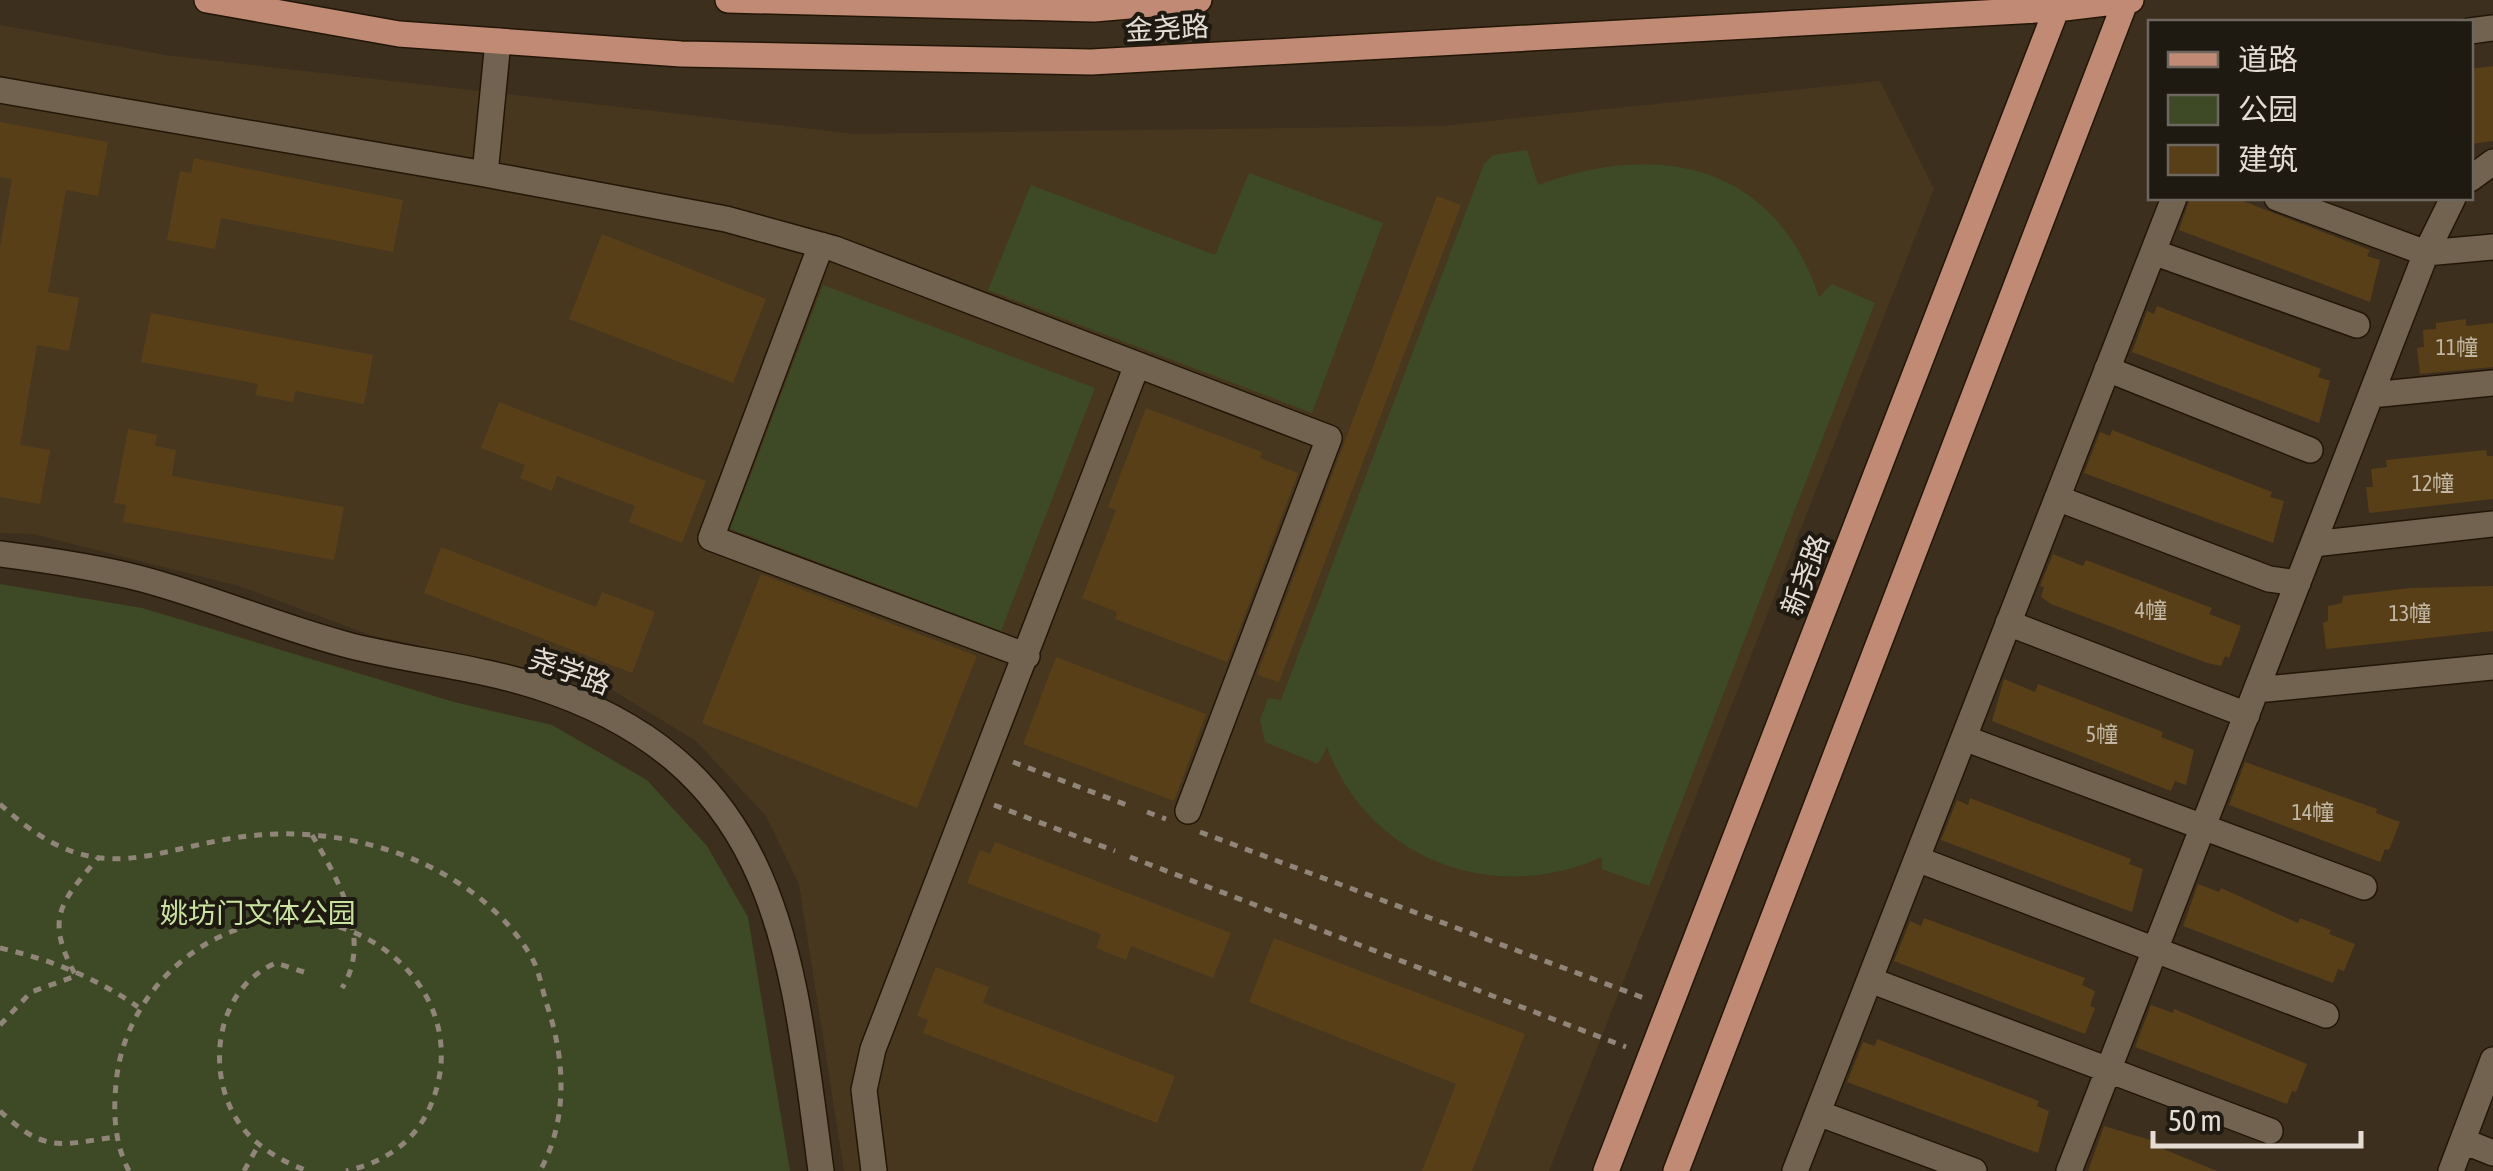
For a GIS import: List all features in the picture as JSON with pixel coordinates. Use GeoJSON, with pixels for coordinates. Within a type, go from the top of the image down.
{"type":"FeatureCollection","features":[{"type":"Feature","properties":{"kind":"main road","name":"金尧路"},"geometry":{"type":"LineString","coordinates":[[207,0],[400,34],[681,54],[1091,62],[2127,0]]}},
{"type":"Feature","properties":{"kind":"main road","name":"金尧路"},"geometry":{"type":"LineString","coordinates":[[728,0],[1094,9],[1200,0]]}},
{"type":"Feature","properties":{"kind":"main road"},"geometry":{"type":"LineString","coordinates":[[1676,1171],[2127,0]]}},
{"type":"Feature","properties":{"kind":"main road","name":"新尧路"},"geometry":{"type":"LineString","coordinates":[[1606,1171],[2058,5]]}},
{"type":"Feature","properties":{"kind":"street"},"geometry":{"type":"LineString","coordinates":[[485,174],[498,41]]}},
{"type":"Feature","properties":{"kind":"street"},"geometry":{"type":"LineString","coordinates":[[0,90],[726,219],[821,245],[1329,438],[1188,811]]}},
{"type":"Feature","properties":{"kind":"street"},"geometry":{"type":"LineString","coordinates":[[1795,1171],[2173,200]]}},
{"type":"Feature","properties":{"kind":"street"},"geometry":{"type":"LineString","coordinates":[[2282,200],[2426,253],[2493,247]]}},
{"type":"Feature","properties":{"kind":"street"},"geometry":{"type":"LineString","coordinates":[[2068,1171],[2426,253],[2452,200]]}},
{"type":"Feature","properties":{"kind":"street"},"geometry":{"type":"LineString","coordinates":[[821,245],[711,538],[1027,656]]}},
{"type":"Feature","properties":{"kind":"street"},"geometry":{"type":"LineString","coordinates":[[2153,252],[2358,325]]}},
{"type":"Feature","properties":{"kind":"street"},"geometry":{"type":"LineString","coordinates":[[874,1171],[866,1071],[1137,365]]}},
{"type":"Feature","properties":{"kind":"street"},"geometry":{"type":"LineString","coordinates":[[2108,370],[2310,450]]}},
{"type":"Feature","properties":{"kind":"street"},"geometry":{"type":"LineString","coordinates":[[2371,395],[2493,383]]}},
{"type":"Feature","properties":{"kind":"street"},"geometry":{"type":"LineString","coordinates":[[2057,498],[2269,579],[2298,582]]}},
{"type":"Feature","properties":{"kind":"street"},"geometry":{"type":"LineString","coordinates":[[2313,544],[2493,524]]}},
{"type":"Feature","properties":{"kind":"street","name":"尧学路"},"geometry":{"type":"LineString","coordinates":[[0,554],[141,579],[342,644],[536,686],[608,716],[672,755],[738,828],[770,891],[792,977],[821,1171]]}},
{"type":"Feature","properties":{"kind":"street"},"geometry":{"type":"LineString","coordinates":[[2008,623],[2247,714]]}},
{"type":"Feature","properties":{"kind":"street"},"geometry":{"type":"LineString","coordinates":[[2256,690],[2493,667]]}},
{"type":"Feature","properties":{"kind":"street"},"geometry":{"type":"LineString","coordinates":[[1964,738],[2364,887]]}},
{"type":"Feature","properties":{"kind":"street"},"geometry":{"type":"LineString","coordinates":[[1917,859],[2326,1016]]}},
{"type":"Feature","properties":{"kind":"street"},"geometry":{"type":"LineString","coordinates":[[1870,980],[2270,1131]]}},
{"type":"Feature","properties":{"kind":"street"},"geometry":{"type":"LineString","coordinates":[[2452,1171],[2493,1060]]}},
{"type":"Feature","properties":{"kind":"street"},"geometry":{"type":"LineString","coordinates":[[1818,1113],[1974,1171]]}},
{"type":"Feature","properties":{"kind":"street"},"geometry":{"type":"LineString","coordinates":[[2462,1142],[2493,1153]]}},
{"type":"Feature","properties":{"kind":"path"},"geometry":{"type":"LineString","coordinates":[[990,754],[1132,807]]}},
{"type":"Feature","properties":{"kind":"path"},"geometry":{"type":"LineString","coordinates":[[972,797],[1114,851]]}},
{"type":"Feature","properties":{"kind":"path"},"geometry":{"type":"LineString","coordinates":[[0,804],[52,846],[98,858],[153,858],[226,838],[312,835],[368,846],[446,874],[487,904],[532,959],[554,1026],[563,1076],[556,1127],[540,1171]]}},
{"type":"Feature","properties":{"kind":"path"},"geometry":{"type":"LineString","coordinates":[[1147,812],[1670,1007]]}},
{"type":"Feature","properties":{"kind":"path"},"geometry":{"type":"LineString","coordinates":[[312,835],[344,892],[354,969],[342,988]]}},
{"type":"Feature","properties":{"kind":"path"},"geometry":{"type":"LineString","coordinates":[[1130,857],[1651,1057]]}},
{"type":"Feature","properties":{"kind":"path"},"geometry":{"type":"LineString","coordinates":[[76,976],[58,944],[58,919],[64,898],[98,858]]}},
{"type":"Feature","properties":{"kind":"path"},"geometry":{"type":"LineString","coordinates":[[129,1171],[116,1136],[114,1101],[121,1044],[139,1008],[188,954],[216,939],[289,919],[365,934],[412,973],[434,1003],[442,1035],[442,1065],[432,1106],[406,1144],[380,1163],[346,1171]]}},
{"type":"Feature","properties":{"kind":"path"},"geometry":{"type":"LineString","coordinates":[[0,948],[48,960],[76,976],[110,988],[139,1008]]}},
{"type":"Feature","properties":{"kind":"path"},"geometry":{"type":"LineString","coordinates":[[304,972],[276,963],[257,971],[238,991],[225,1020],[219,1056],[226,1097],[240,1124],[260,1144],[308,1171]]}},
{"type":"Feature","properties":{"kind":"path"},"geometry":{"type":"LineString","coordinates":[[0,1026],[31,992],[76,976]]}},
{"type":"Feature","properties":{"kind":"path"},"geometry":{"type":"LineString","coordinates":[[0,1111],[18,1131],[57,1145],[116,1136]]}},
{"type":"Feature","properties":{"kind":"path"},"geometry":{"type":"LineString","coordinates":[[244,1171],[260,1144]]}},
{"type":"Feature","properties":{"kind":"path"},"geometry":{"type":"LineString","coordinates":[[380,1163],[386,1171]]}},
{"type":"Feature","properties":{"kind":"shaded area"},"geometry":{"type":"Polygon","coordinates":[[[0,25],[165,55],[855,134],[1442,126],[1880,81],[1934,189],[1549,1171],[844,1171],[799,884],[766,816],[696,741],[604,685],[370,635],[239,586],[33,534],[0,533],[0,25]]]}},
{"type":"Feature","properties":{"kind":"green space"},"geometry":{"type":"Polygon","coordinates":[[[1527,150],[1538,185],[1583,171],[1627,165],[1668,166],[1707,174],[1743,191],[1774,217],[1799,252],[1819,297],[1832,284],[1875,303],[1649,886],[1602,869],[1602,857],[1561,871],[1519,876],[1479,874],[1440,863],[1404,844],[1372,819],[1346,786],[1327,747],[1318,764],[1265,742],[1260,720],[1268,698],[1281,700],[1484,164],[1493,155],[1527,150]]]}},
{"type":"Feature","properties":{"kind":"green space"},"geometry":{"type":"Polygon","coordinates":[[[1249,173],[1383,223],[1312,413],[988,290],[1031,185],[1215,255],[1249,173]]]}},
{"type":"Feature","properties":{"kind":"green space"},"geometry":{"type":"Polygon","coordinates":[[[823,285],[1095,388],[1001,631],[730,529],[823,285]]]}},
{"type":"Feature","properties":{"kind":"green space","name":"姚坊门文体公园"},"geometry":{"type":"Polygon","coordinates":[[[0,584],[142,608],[454,702],[552,725],[647,780],[707,846],[748,917],[790,1171],[0,1171],[0,584]]]}},
{"type":"Feature","properties":{"kind":"building"},"geometry":{"type":"Polygon","coordinates":[[[2493,66],[2493,141],[2473,144],[2473,69],[2493,66]]]}},
{"type":"Feature","properties":{"kind":"building"},"geometry":{"type":"Polygon","coordinates":[[[0,122],[108,142],[98,196],[66,190],[48,292],[79,298],[69,351],[37,345],[20,445],[50,450],[40,504],[0,497],[0,247],[12,179],[0,177],[0,122]]]}},
{"type":"Feature","properties":{"kind":"building"},"geometry":{"type":"Polygon","coordinates":[[[194,158],[403,200],[393,252],[221,218],[215,249],[167,240],[180,171],[191,173],[194,158]]]}},
{"type":"Feature","properties":{"kind":"building"},"geometry":{"type":"Polygon","coordinates":[[[1437,196],[1461,205],[1279,682],[1257,675],[1437,196]]]}},
{"type":"Feature","properties":{"kind":"building"},"geometry":{"type":"Polygon","coordinates":[[[2189,200],[2240,200],[2370,250],[2367,256],[2380,260],[2370,302],[2179,230],[2189,200]]]}},
{"type":"Feature","properties":{"kind":"building"},"geometry":{"type":"Polygon","coordinates":[[[602,234],[766,299],[733,383],[569,319],[602,234]]]}},
{"type":"Feature","properties":{"kind":"building"},"geometry":{"type":"Polygon","coordinates":[[[2157,306],[2321,369],[2318,377],[2330,381],[2319,423],[2132,352],[2147,311],[2154,314],[2157,306]]]}},
{"type":"Feature","properties":{"kind":"building"},"geometry":{"type":"Polygon","coordinates":[[[151,313],[373,355],[364,404],[295,391],[293,402],[255,395],[258,384],[141,362],[151,313]]]}},
{"type":"Feature","properties":{"kind":"building"},"geometry":{"type":"Polygon","coordinates":[[[2466,319],[2466,326],[2493,323],[2493,367],[2420,374],[2417,348],[2424,347],[2423,330],[2436,329],[2436,323],[2466,319]]]}},
{"type":"Feature","properties":{"kind":"building"},"geometry":{"type":"Polygon","coordinates":[[[499,402],[706,481],[682,543],[629,522],[635,506],[557,476],[552,491],[520,478],[525,465],[481,448],[499,402]]]}},
{"type":"Feature","properties":{"kind":"building"},"geometry":{"type":"Polygon","coordinates":[[[1146,408],[1262,452],[1260,458],[1298,473],[1227,662],[1115,619],[1117,612],[1082,598],[1116,510],[1108,507],[1146,408]]]}},
{"type":"Feature","properties":{"kind":"building"},"geometry":{"type":"Polygon","coordinates":[[[128,429],[157,435],[155,446],[176,450],[172,476],[344,507],[334,560],[123,522],[126,505],[114,503],[128,429]]]}},
{"type":"Feature","properties":{"kind":"building"},"geometry":{"type":"Polygon","coordinates":[[[2112,430],[2272,492],[2270,497],[2284,501],[2273,543],[2084,473],[2100,432],[2110,436],[2112,430]]]}},
{"type":"Feature","properties":{"kind":"building"},"geometry":{"type":"Polygon","coordinates":[[[2486,450],[2487,456],[2493,456],[2493,499],[2369,513],[2366,487],[2373,487],[2371,469],[2387,467],[2386,460],[2486,450]]]}},
{"type":"Feature","properties":{"kind":"building"},"geometry":{"type":"Polygon","coordinates":[[[441,547],[596,607],[602,592],[655,612],[632,673],[424,593],[441,547]]]}},
{"type":"Feature","properties":{"kind":"building"},"geometry":{"type":"Polygon","coordinates":[[[2053,554],[2083,566],[2086,560],[2212,608],[2209,614],[2241,626],[2229,658],[2225,656],[2221,666],[2207,663],[2051,604],[2041,597],[2044,587],[2040,586],[2053,554]]]}},
{"type":"Feature","properties":{"kind":"building"},"geometry":{"type":"Polygon","coordinates":[[[761,574],[977,656],[917,808],[702,723],[761,574]]]}},
{"type":"Feature","properties":{"kind":"building"},"geometry":{"type":"Polygon","coordinates":[[[2493,586],[2493,631],[2326,649],[2323,623],[2328,621],[2328,606],[2342,603],[2343,596],[2410,588],[2493,586]]]}},
{"type":"Feature","properties":{"kind":"building"},"geometry":{"type":"Polygon","coordinates":[[[1056,657],[1206,714],[1174,801],[1023,744],[1056,657]]]}},
{"type":"Feature","properties":{"kind":"building"},"geometry":{"type":"Polygon","coordinates":[[[2004,679],[2035,692],[2038,684],[2163,732],[2161,737],[2194,750],[2186,785],[2175,781],[2171,791],[1992,721],[2004,679]]]}},
{"type":"Feature","properties":{"kind":"building"},"geometry":{"type":"Polygon","coordinates":[[[2245,762],[2377,809],[2376,813],[2400,822],[2389,850],[2385,849],[2380,862],[2229,805],[2245,762]]]}},
{"type":"Feature","properties":{"kind":"building"},"geometry":{"type":"Polygon","coordinates":[[[1970,798],[2131,859],[2129,864],[2143,869],[2132,912],[1941,840],[1957,800],[1968,805],[1970,798]]]}},
{"type":"Feature","properties":{"kind":"building"},"geometry":{"type":"Polygon","coordinates":[[[995,842],[1231,933],[1213,978],[1131,946],[1126,960],[1096,948],[1101,934],[967,883],[980,850],[990,854],[995,842]]]}},
{"type":"Feature","properties":{"kind":"building"},"geometry":{"type":"Polygon","coordinates":[[[2198,884],[2219,892],[2221,888],[2298,923],[2300,918],[2355,944],[2344,971],[2338,969],[2333,983],[2183,926],[2198,884]]]}},
{"type":"Feature","properties":{"kind":"building"},"geometry":{"type":"Polygon","coordinates":[[[1924,918],[2085,978],[2082,985],[2095,991],[2090,1006],[2095,1008],[2085,1034],[1894,961],[1910,921],[1921,926],[1924,918]]]}},
{"type":"Feature","properties":{"kind":"building"},"geometry":{"type":"Polygon","coordinates":[[[1274,938],[1525,1034],[1472,1171],[1422,1171],[1456,1084],[1249,1002],[1274,938]]]}},
{"type":"Feature","properties":{"kind":"building"},"geometry":{"type":"Polygon","coordinates":[[[936,967],[989,987],[983,1003],[1175,1076],[1157,1123],[923,1033],[928,1020],[917,1016],[936,967]]]}},
{"type":"Feature","properties":{"kind":"building"},"geometry":{"type":"Polygon","coordinates":[[[2151,1005],[2173,1013],[2174,1009],[2307,1064],[2296,1092],[2292,1091],[2287,1104],[2135,1047],[2151,1005]]]}},
{"type":"Feature","properties":{"kind":"building"},"geometry":{"type":"Polygon","coordinates":[[[1877,1039],[2039,1101],[2037,1106],[2049,1111],[2038,1153],[1847,1082],[1863,1042],[1875,1046],[1877,1039]]]}},
{"type":"Feature","properties":{"kind":"building"},"geometry":{"type":"Polygon","coordinates":[[[2104,1126],[2157,1142],[2156,1146],[2217,1171],[2088,1171],[2104,1126]]]}}]}
